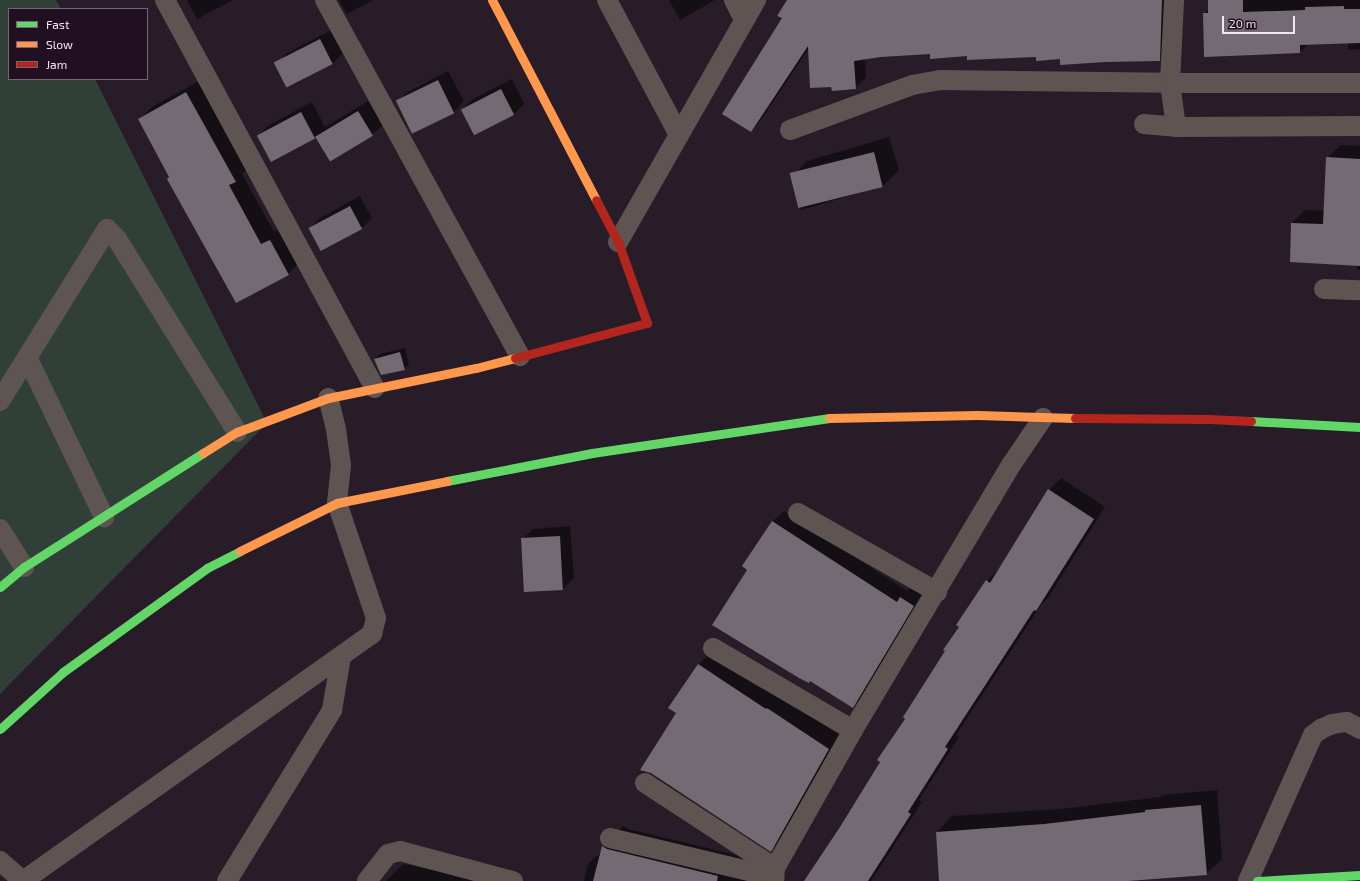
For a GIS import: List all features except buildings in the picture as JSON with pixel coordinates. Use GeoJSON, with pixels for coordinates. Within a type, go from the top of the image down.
{"type":"FeatureCollection","features":[{"type":"Feature","properties":{"kind":"street"},"geometry":{"type":"LineString","coordinates":[[165,0],[375,388]]}},
{"type":"Feature","properties":{"kind":"street"},"geometry":{"type":"LineString","coordinates":[[325,0],[520,356]]}},
{"type":"Feature","properties":{"kind":"street"},"geometry":{"type":"LineString","coordinates":[[0,587],[24,567],[237,432],[328,398],[476,368],[647,323],[618,242],[492,0]]}},
{"type":"Feature","properties":{"kind":"street"},"geometry":{"type":"LineString","coordinates":[[607,0],[679,135]]}},
{"type":"Feature","properties":{"kind":"street"},"geometry":{"type":"LineString","coordinates":[[734,0],[744,20]]}},
{"type":"Feature","properties":{"kind":"street"},"geometry":{"type":"LineString","coordinates":[[618,242],[756,0]]}},
{"type":"Feature","properties":{"kind":"street"},"geometry":{"type":"LineString","coordinates":[[1174,0],[1170,83],[1176,127]]}},
{"type":"Feature","properties":{"kind":"street"},"geometry":{"type":"LineString","coordinates":[[790,130],[912,85],[940,80],[1170,83],[1360,83]]}},
{"type":"Feature","properties":{"kind":"street"},"geometry":{"type":"LineString","coordinates":[[1144,124],[1176,127],[1360,126]]}},
{"type":"Feature","properties":{"kind":"street"},"geometry":{"type":"LineString","coordinates":[[0,401],[106,229],[117,239],[237,432]]}},
{"type":"Feature","properties":{"kind":"street"},"geometry":{"type":"LineString","coordinates":[[1324,289],[1360,290]]}},
{"type":"Feature","properties":{"kind":"street"},"geometry":{"type":"LineString","coordinates":[[28,357],[104,516]]}},
{"type":"Feature","properties":{"kind":"street"},"geometry":{"type":"LineString","coordinates":[[0,861],[23,881],[372,634],[376,618],[337,503],[341,465],[336,429],[328,398]]}},
{"type":"Feature","properties":{"kind":"street"},"geometry":{"type":"LineString","coordinates":[[0,729],[64,672],[207,568],[337,503],[592,453],[828,418],[978,415],[1043,418],[1209,419],[1360,427]]}},
{"type":"Feature","properties":{"kind":"street"},"geometry":{"type":"LineString","coordinates":[[774,875],[853,730],[937,592],[1011,465],[1043,418]]}},
{"type":"Feature","properties":{"kind":"street"},"geometry":{"type":"LineString","coordinates":[[798,513],[937,592]]}},
{"type":"Feature","properties":{"kind":"street"},"geometry":{"type":"LineString","coordinates":[[0,528],[24,567]]}},
{"type":"Feature","properties":{"kind":"street"},"geometry":{"type":"LineString","coordinates":[[714,648],[853,730]]}},
{"type":"Feature","properties":{"kind":"street"},"geometry":{"type":"LineString","coordinates":[[227,881],[332,710],[341,657]]}},
{"type":"Feature","properties":{"kind":"street"},"geometry":{"type":"LineString","coordinates":[[1248,881],[1314,735],[1321,729],[1332,724],[1347,722],[1360,729]]}},
{"type":"Feature","properties":{"kind":"street"},"geometry":{"type":"LineString","coordinates":[[645,783],[774,875]]}},
{"type":"Feature","properties":{"kind":"street"},"geometry":{"type":"LineString","coordinates":[[610,838],[774,875]]}},
{"type":"Feature","properties":{"kind":"street"},"geometry":{"type":"LineString","coordinates":[[367,881],[388,854],[400,851],[513,881]]}},
{"type":"Feature","properties":{"kind":"street"},"geometry":{"type":"LineString","coordinates":[[1257,881],[1360,874]]}},
{"type":"Feature","properties":{"kind":"shaded area"},"geometry":{"type":"Polygon","coordinates":[[[0,0],[56,0],[60,8],[8,8],[8,80],[96,80],[267,423],[0,694],[0,0]]]}},
{"type":"Feature","properties":{"kind":"traffic: fast"},"geometry":{"type":"LineString","coordinates":[[447,481],[592,453],[829,418]]}},
{"type":"Feature","properties":{"kind":"traffic: fast"},"geometry":{"type":"LineString","coordinates":[[1251,421],[1360,427]]}},
{"type":"Feature","properties":{"kind":"traffic: fast"},"geometry":{"type":"LineString","coordinates":[[0,587],[24,567],[203,453]]}},
{"type":"Feature","properties":{"kind":"traffic: fast"},"geometry":{"type":"LineString","coordinates":[[0,729],[63,672],[207,568],[240,551]]}},
{"type":"Feature","properties":{"kind":"traffic: fast"},"geometry":{"type":"LineString","coordinates":[[1257,881],[1360,875]]}},
{"type":"Feature","properties":{"kind":"traffic: slow"},"geometry":{"type":"LineString","coordinates":[[492,0],[596,200]]}},
{"type":"Feature","properties":{"kind":"traffic: slow"},"geometry":{"type":"LineString","coordinates":[[203,453],[237,432],[328,398],[476,368],[515,358]]}},
{"type":"Feature","properties":{"kind":"traffic: slow"},"geometry":{"type":"LineString","coordinates":[[829,418],[978,415],[1075,418]]}},
{"type":"Feature","properties":{"kind":"traffic: slow"},"geometry":{"type":"LineString","coordinates":[[240,551],[337,503],[447,481]]}},
{"type":"Feature","properties":{"kind":"traffic: jam"},"geometry":{"type":"LineString","coordinates":[[515,358],[647,323],[618,242],[596,200]]}},
{"type":"Feature","properties":{"kind":"traffic: jam"},"geometry":{"type":"LineString","coordinates":[[1075,418],[1209,419],[1251,421]]}}]}
